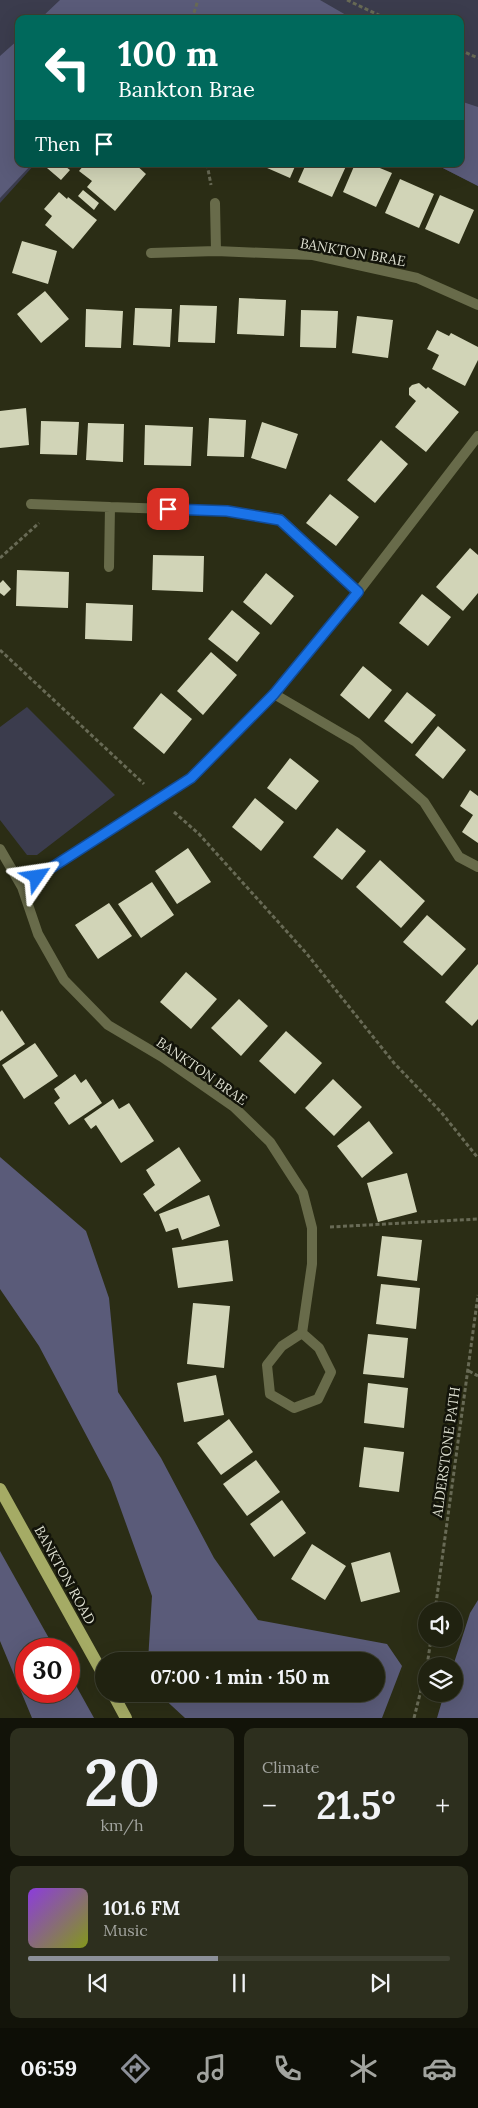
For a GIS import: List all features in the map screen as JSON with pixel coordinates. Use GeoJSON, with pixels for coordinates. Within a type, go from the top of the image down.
{"type":"FeatureCollection","features":[{"type":"Feature","properties":{"kind":"main road","name":"BANKTON ROAD"},"geometry":{"type":"LineString","coordinates":[[0,1489],[95,1660]]}},
{"type":"Feature","properties":{"kind":"main road"},"geometry":{"type":"LineString","coordinates":[[117,1702],[126,1718]]}},
{"type":"Feature","properties":{"kind":"street"},"geometry":{"type":"LineString","coordinates":[[215,203],[216,251]]}},
{"type":"Feature","properties":{"kind":"street","name":"BANKTON BRAE"},"geometry":{"type":"LineString","coordinates":[[152,253],[216,251],[312,255],[417,278],[478,305]]}},
{"type":"Feature","properties":{"kind":"street"},"geometry":{"type":"LineString","coordinates":[[22,887],[191,778],[274,694],[358,592],[478,436]]}},
{"type":"Feature","properties":{"kind":"street"},"geometry":{"type":"LineString","coordinates":[[31,504],[227,511],[280,520],[358,592]]}},
{"type":"Feature","properties":{"kind":"street"},"geometry":{"type":"LineString","coordinates":[[109,567],[110,507]]}},
{"type":"Feature","properties":{"kind":"street"},"geometry":{"type":"LineString","coordinates":[[274,694],[356,742],[424,802],[459,857],[478,867]]}},
{"type":"Feature","properties":{"kind":"street","name":"BANKTON BRAE"},"geometry":{"type":"LineString","coordinates":[[0,850],[22,887],[38,934],[64,980],[108,1025],[162,1058],[234,1107],[270,1142],[303,1193],[312,1228],[312,1264],[302,1333]]}},
{"type":"Feature","properties":{"kind":"street"},"geometry":{"type":"LineString","coordinates":[[302,1333],[319,1348],[331,1372],[318,1399],[294,1408],[270,1394],[267,1365],[282,1346],[302,1333]]}},
{"type":"Feature","properties":{"kind":"path"},"geometry":{"type":"LineString","coordinates":[[193,15],[198,0]]}},
{"type":"Feature","properties":{"kind":"path"},"geometry":{"type":"LineString","coordinates":[[347,0],[379,15]]}},
{"type":"Feature","properties":{"kind":"path"},"geometry":{"type":"LineString","coordinates":[[464,52],[478,58]]}},
{"type":"Feature","properties":{"kind":"path"},"geometry":{"type":"LineString","coordinates":[[0,558],[60,505]]}},
{"type":"Feature","properties":{"kind":"path"},"geometry":{"type":"LineString","coordinates":[[0,650],[199,834],[306,954],[394,1063],[441,1112],[478,1158]]}},
{"type":"Feature","properties":{"kind":"path"},"geometry":{"type":"LineString","coordinates":[[312,1228],[478,1219]]}},
{"type":"Feature","properties":{"kind":"path","name":"ALDERSTONE PATH"},"geometry":{"type":"LineString","coordinates":[[436,1602],[478,1295]]}},
{"type":"Feature","properties":{"kind":"path"},"geometry":{"type":"LineString","coordinates":[[469,1371],[478,1376]]}},
{"type":"Feature","properties":{"kind":"path"},"geometry":{"type":"LineString","coordinates":[[414,1718],[418,1702]]}},
{"type":"Feature","properties":{"kind":"shaded area"},"geometry":{"type":"Polygon","coordinates":[[[0,0],[478,0],[478,186],[441,167],[464,167],[464,15],[15,15],[15,167],[32,167],[0,203],[0,0]]]}},
{"type":"Feature","properties":{"kind":"shaded area"},"geometry":{"type":"Polygon","coordinates":[[[60,0],[320,0],[346,15],[44,15],[60,0]]]}},
{"type":"Feature","properties":{"kind":"shaded area"},"geometry":{"type":"Polygon","coordinates":[[[15,43],[15,167],[29,167],[0,198],[0,56],[15,43]]]}},
{"type":"Feature","properties":{"kind":"shaded area"},"geometry":{"type":"Polygon","coordinates":[[[464,102],[478,107],[478,186],[441,167],[464,167],[464,102]]]}},
{"type":"Feature","properties":{"kind":"shaded area"},"geometry":{"type":"Polygon","coordinates":[[[27,707],[115,795],[37,855],[27,855],[0,820],[0,727],[27,707]]]}},
{"type":"Feature","properties":{"kind":"shaded area"},"geometry":{"type":"Polygon","coordinates":[[[0,1157],[86,1231],[109,1298],[118,1392],[161,1458],[214,1558],[258,1620],[387,1644],[402,1666],[382,1718],[185,1718],[168,1702],[385,1702],[385,1652],[149,1652],[152,1596],[111,1482],[39,1346],[0,1289],[0,1157]]]}},
{"type":"Feature","properties":{"kind":"shaded area"},"geometry":{"type":"Polygon","coordinates":[[[0,1551],[49,1638],[15,1638],[15,1677],[0,1641],[0,1551]]]}},
{"type":"Feature","properties":{"kind":"shaded area"},"geometry":{"type":"Polygon","coordinates":[[[478,1600],[478,1718],[437,1718],[442,1702],[463,1702],[463,1657],[456,1657],[459,1647],[463,1647],[463,1635],[470,1613],[478,1600]]]}},
{"type":"Feature","properties":{"kind":"shaded area"},"geometry":{"type":"Polygon","coordinates":[[[80,1693],[94,1718],[32,1718],[26,1703],[80,1703],[80,1693]]]}},
{"type":"Feature","properties":{"kind":"building"},"geometry":{"type":"Polygon","coordinates":[[[66,167],[70,170],[61,180],[47,168],[66,167]]]}},
{"type":"Feature","properties":{"kind":"building"},"geometry":{"type":"Polygon","coordinates":[[[82,167],[138,167],[146,174],[115,211],[87,187],[92,181],[79,171],[82,167]]]}},
{"type":"Feature","properties":{"kind":"building"},"geometry":{"type":"Polygon","coordinates":[[[265,167],[295,167],[290,178],[265,167]]]}},
{"type":"Feature","properties":{"kind":"building"},"geometry":{"type":"Polygon","coordinates":[[[305,167],[346,167],[332,197],[298,182],[305,167]]]}},
{"type":"Feature","properties":{"kind":"building"},"geometry":{"type":"Polygon","coordinates":[[[354,167],[377,167],[392,173],[376,207],[343,192],[354,167]]]}},
{"type":"Feature","properties":{"kind":"building"},"geometry":{"type":"Polygon","coordinates":[[[400,179],[434,194],[419,228],[385,213],[400,179]]]}},
{"type":"Feature","properties":{"kind":"building"},"geometry":{"type":"Polygon","coordinates":[[[83,190],[99,203],[94,210],[78,196],[83,190]]]}},
{"type":"Feature","properties":{"kind":"building"},"geometry":{"type":"Polygon","coordinates":[[[59,192],[97,220],[73,249],[45,225],[52,216],[44,209],[59,192]]]}},
{"type":"Feature","properties":{"kind":"building"},"geometry":{"type":"Polygon","coordinates":[[[440,195],[474,210],[459,244],[425,229],[440,195]]]}},
{"type":"Feature","properties":{"kind":"building"},"geometry":{"type":"Polygon","coordinates":[[[22,241],[57,251],[48,284],[12,273],[22,241]]]}},
{"type":"Feature","properties":{"kind":"building"},"geometry":{"type":"Polygon","coordinates":[[[45,291],[69,319],[41,343],[17,314],[45,291]]]}},
{"type":"Feature","properties":{"kind":"building"},"geometry":{"type":"Polygon","coordinates":[[[239,298],[286,300],[284,336],[237,334],[239,298]]]}},
{"type":"Feature","properties":{"kind":"building"},"geometry":{"type":"Polygon","coordinates":[[[180,305],[217,306],[215,343],[178,342],[180,305]]]}},
{"type":"Feature","properties":{"kind":"building"},"geometry":{"type":"Polygon","coordinates":[[[135,308],[172,309],[170,347],[133,345],[135,308]]]}},
{"type":"Feature","properties":{"kind":"building"},"geometry":{"type":"Polygon","coordinates":[[[86,309],[123,311],[121,348],[85,347],[86,309]]]}},
{"type":"Feature","properties":{"kind":"building"},"geometry":{"type":"Polygon","coordinates":[[[301,310],[338,311],[336,348],[300,347],[301,310]]]}},
{"type":"Feature","properties":{"kind":"building"},"geometry":{"type":"Polygon","coordinates":[[[357,316],[393,320],[388,358],[352,353],[357,316]]]}},
{"type":"Feature","properties":{"kind":"building"},"geometry":{"type":"Polygon","coordinates":[[[437,330],[449,336],[451,333],[478,347],[478,360],[465,386],[432,369],[439,355],[427,349],[437,330]]]}},
{"type":"Feature","properties":{"kind":"building"},"geometry":{"type":"Polygon","coordinates":[[[419,383],[426,389],[428,387],[459,412],[426,452],[395,427],[416,401],[409,395],[409,388],[419,383]]]}},
{"type":"Feature","properties":{"kind":"building"},"geometry":{"type":"Polygon","coordinates":[[[26,408],[29,445],[0,448],[0,411],[26,408]]]}},
{"type":"Feature","properties":{"kind":"building"},"geometry":{"type":"Polygon","coordinates":[[[209,418],[246,420],[244,457],[207,456],[209,418]]]}},
{"type":"Feature","properties":{"kind":"building"},"geometry":{"type":"Polygon","coordinates":[[[41,421],[79,422],[77,455],[40,454],[41,421]]]}},
{"type":"Feature","properties":{"kind":"building"},"geometry":{"type":"Polygon","coordinates":[[[262,422],[298,434],[286,469],[251,458],[262,422]]]}},
{"type":"Feature","properties":{"kind":"building"},"geometry":{"type":"Polygon","coordinates":[[[88,423],[124,424],[123,462],[86,460],[88,423]]]}},
{"type":"Feature","properties":{"kind":"building"},"geometry":{"type":"Polygon","coordinates":[[[145,425],[193,427],[191,466],[144,465],[145,425]]]}},
{"type":"Feature","properties":{"kind":"building"},"geometry":{"type":"Polygon","coordinates":[[[381,440],[408,464],[375,503],[347,480],[381,440]]]}},
{"type":"Feature","properties":{"kind":"building"},"geometry":{"type":"Polygon","coordinates":[[[330,494],[359,517],[336,546],[306,523],[330,494]]]}},
{"type":"Feature","properties":{"kind":"building"},"geometry":{"type":"Polygon","coordinates":[[[470,548],[478,555],[478,593],[463,611],[436,587],[470,548]]]}},
{"type":"Feature","properties":{"kind":"building"},"geometry":{"type":"Polygon","coordinates":[[[153,555],[204,556],[203,592],[152,590],[153,555]]]}},
{"type":"Feature","properties":{"kind":"building"},"geometry":{"type":"Polygon","coordinates":[[[17,570],[69,572],[68,608],[16,606],[17,570]]]}},
{"type":"Feature","properties":{"kind":"building"},"geometry":{"type":"Polygon","coordinates":[[[266,573],[294,596],[271,625],[243,602],[266,573]]]}},
{"type":"Feature","properties":{"kind":"building"},"geometry":{"type":"Polygon","coordinates":[[[3,580],[11,589],[4,596],[0,593],[0,583],[3,580]]]}},
{"type":"Feature","properties":{"kind":"building"},"geometry":{"type":"Polygon","coordinates":[[[422,594],[451,617],[428,646],[399,623],[422,594]]]}},
{"type":"Feature","properties":{"kind":"building"},"geometry":{"type":"Polygon","coordinates":[[[86,603],[133,605],[132,641],[85,639],[86,603]]]}},
{"type":"Feature","properties":{"kind":"building"},"geometry":{"type":"Polygon","coordinates":[[[232,610],[260,633],[237,662],[208,639],[232,610]]]}},
{"type":"Feature","properties":{"kind":"building"},"geometry":{"type":"Polygon","coordinates":[[[211,652],[237,675],[203,715],[177,691],[211,652]]]}},
{"type":"Feature","properties":{"kind":"building"},"geometry":{"type":"Polygon","coordinates":[[[363,666],[392,690],[369,719],[340,695],[363,666]]]}},
{"type":"Feature","properties":{"kind":"building"},"geometry":{"type":"Polygon","coordinates":[[[407,692],[436,715],[412,744],[384,721],[407,692]]]}},
{"type":"Feature","properties":{"kind":"building"},"geometry":{"type":"Polygon","coordinates":[[[161,693],[192,719],[164,754],[133,728],[161,693]]]}},
{"type":"Feature","properties":{"kind":"building"},"geometry":{"type":"Polygon","coordinates":[[[438,726],[466,750],[443,779],[415,755],[438,726]]]}},
{"type":"Feature","properties":{"kind":"building"},"geometry":{"type":"Polygon","coordinates":[[[290,758],[319,781],[296,810],[267,788],[290,758]]]}},
{"type":"Feature","properties":{"kind":"building"},"geometry":{"type":"Polygon","coordinates":[[[470,790],[478,796],[478,843],[462,832],[473,815],[460,806],[470,790]]]}},
{"type":"Feature","properties":{"kind":"building"},"geometry":{"type":"Polygon","coordinates":[[[255,798],[284,822],[261,851],[232,827],[255,798]]]}},
{"type":"Feature","properties":{"kind":"building"},"geometry":{"type":"Polygon","coordinates":[[[337,828],[366,851],[342,880],[313,857],[337,828]]]}},
{"type":"Feature","properties":{"kind":"building"},"geometry":{"type":"Polygon","coordinates":[[[188,848],[211,882],[177,904],[155,871],[188,848]]]}},
{"type":"Feature","properties":{"kind":"building"},"geometry":{"type":"Polygon","coordinates":[[[380,860],[425,901],[401,928],[356,887],[380,860]]]}},
{"type":"Feature","properties":{"kind":"building"},"geometry":{"type":"Polygon","coordinates":[[[152,882],[174,915],[141,938],[118,904],[152,882]]]}},
{"type":"Feature","properties":{"kind":"building"},"geometry":{"type":"Polygon","coordinates":[[[109,903],[132,936],[98,959],[75,925],[109,903]]]}},
{"type":"Feature","properties":{"kind":"building"},"geometry":{"type":"Polygon","coordinates":[[[427,915],[466,949],[442,976],[403,942],[427,915]]]}},
{"type":"Feature","properties":{"kind":"building"},"geometry":{"type":"Polygon","coordinates":[[[478,964],[478,1019],[472,1026],[445,1002],[478,964]]]}},
{"type":"Feature","properties":{"kind":"building"},"geometry":{"type":"Polygon","coordinates":[[[186,972],[217,999],[191,1029],[160,1002],[186,972]]]}},
{"type":"Feature","properties":{"kind":"building"},"geometry":{"type":"Polygon","coordinates":[[[239,999],[268,1026],[241,1056],[211,1028],[239,999]]]}},
{"type":"Feature","properties":{"kind":"building"},"geometry":{"type":"Polygon","coordinates":[[[2,1010],[25,1044],[0,1061],[0,1012],[2,1010]]]}},
{"type":"Feature","properties":{"kind":"building"},"geometry":{"type":"Polygon","coordinates":[[[286,1031],[322,1063],[295,1094],[259,1061],[286,1031]]]}},
{"type":"Feature","properties":{"kind":"building"},"geometry":{"type":"Polygon","coordinates":[[[35,1043],[58,1076],[24,1099],[2,1065],[35,1043]]]}},
{"type":"Feature","properties":{"kind":"building"},"geometry":{"type":"Polygon","coordinates":[[[75,1074],[81,1083],[86,1079],[102,1103],[69,1125],[54,1103],[60,1098],[54,1089],[75,1074]]]}},
{"type":"Feature","properties":{"kind":"building"},"geometry":{"type":"Polygon","coordinates":[[[333,1079],[362,1107],[334,1136],[305,1108],[333,1079]]]}},
{"type":"Feature","properties":{"kind":"building"},"geometry":{"type":"Polygon","coordinates":[[[113,1099],[119,1109],[129,1103],[154,1141],[121,1163],[96,1125],[91,1129],[84,1119],[113,1099]]]}},
{"type":"Feature","properties":{"kind":"building"},"geometry":{"type":"Polygon","coordinates":[[[369,1121],[393,1153],[362,1178],[337,1146],[369,1121]]]}},
{"type":"Feature","properties":{"kind":"building"},"geometry":{"type":"Polygon","coordinates":[[[179,1147],[201,1181],[155,1212],[143,1194],[155,1185],[146,1170],[179,1147]]]}},
{"type":"Feature","properties":{"kind":"building"},"geometry":{"type":"Polygon","coordinates":[[[407,1173],[417,1212],[378,1222],[367,1183],[407,1173]]]}},
{"type":"Feature","properties":{"kind":"building"},"geometry":{"type":"Polygon","coordinates":[[[209,1195],[220,1226],[182,1240],[178,1228],[166,1232],[159,1214],[209,1195]]]}},
{"type":"Feature","properties":{"kind":"building"},"geometry":{"type":"Polygon","coordinates":[[[382,1236],[422,1240],[417,1281],[377,1276],[382,1236]]]}},
{"type":"Feature","properties":{"kind":"building"},"geometry":{"type":"Polygon","coordinates":[[[228,1240],[233,1281],[178,1288],[172,1248],[228,1240]]]}},
{"type":"Feature","properties":{"kind":"building"},"geometry":{"type":"Polygon","coordinates":[[[381,1284],[420,1288],[416,1329],[376,1324],[381,1284]]]}},
{"type":"Feature","properties":{"kind":"building"},"geometry":{"type":"Polygon","coordinates":[[[193,1303],[230,1306],[224,1368],[187,1364],[193,1303]]]}},
{"type":"Feature","properties":{"kind":"building"},"geometry":{"type":"Polygon","coordinates":[[[368,1334],[408,1338],[404,1378],[363,1374],[368,1334]]]}},
{"type":"Feature","properties":{"kind":"building"},"geometry":{"type":"Polygon","coordinates":[[[216,1375],[224,1415],[184,1422],[177,1383],[216,1375]]]}},
{"type":"Feature","properties":{"kind":"building"},"geometry":{"type":"Polygon","coordinates":[[[368,1383],[408,1388],[404,1428],[364,1423],[368,1383]]]}},
{"type":"Feature","properties":{"kind":"building"},"geometry":{"type":"Polygon","coordinates":[[[229,1419],[253,1452],[221,1475],[197,1443],[229,1419]]]}},
{"type":"Feature","properties":{"kind":"building"},"geometry":{"type":"Polygon","coordinates":[[[364,1447],[404,1452],[399,1492],[359,1487],[364,1447]]]}},
{"type":"Feature","properties":{"kind":"building"},"geometry":{"type":"Polygon","coordinates":[[[256,1460],[280,1492],[247,1516],[223,1484],[256,1460]]]}},
{"type":"Feature","properties":{"kind":"building"},"geometry":{"type":"Polygon","coordinates":[[[282,1500],[306,1533],[274,1557],[250,1524],[282,1500]]]}},
{"type":"Feature","properties":{"kind":"building"},"geometry":{"type":"Polygon","coordinates":[[[312,1544],[346,1566],[325,1600],[291,1579],[312,1544]]]}},
{"type":"Feature","properties":{"kind":"building"},"geometry":{"type":"Polygon","coordinates":[[[390,1552],[400,1592],[361,1602],[351,1563],[390,1552]]]}},
{"type":"Feature","properties":{"kind":"route"},"geometry":{"type":"LineString","coordinates":[[37,877],[191,778],[274,694],[358,592],[280,520],[227,511],[168,509]]}}]}
